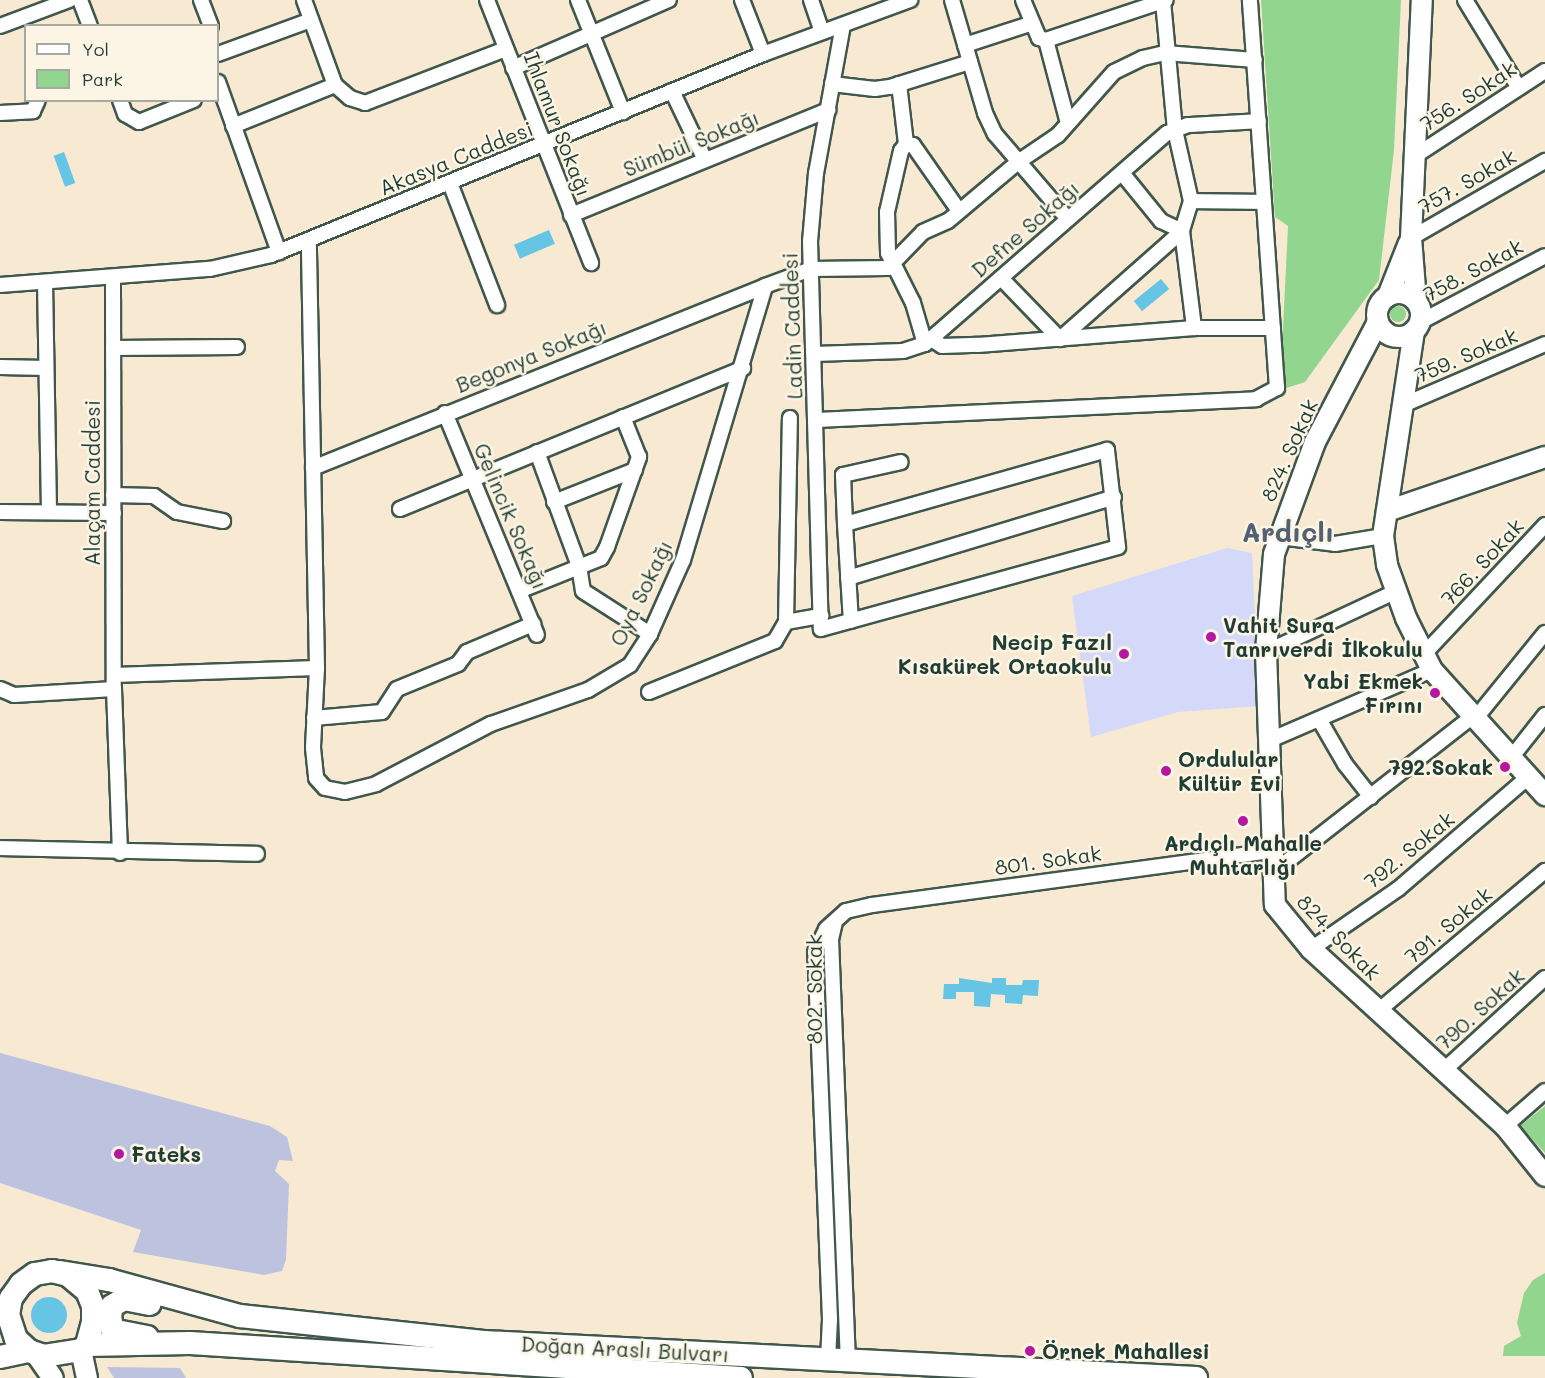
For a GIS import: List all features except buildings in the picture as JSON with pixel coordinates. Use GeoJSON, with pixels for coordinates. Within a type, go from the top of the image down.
{"type":"FeatureCollection","features":[{"type":"Feature","properties":{"kind":"main road","name":"Doğan Araslı Bulvarı"},"geometry":{"type":"LineString","coordinates":[[60,1272],[109,1280],[240,1316],[484,1342],[1196,1378]]}},
{"type":"Feature","properties":{"kind":"main road"},"geometry":{"type":"LineString","coordinates":[[0,1283],[35,1274],[60,1272],[75,1279],[90,1298],[93,1314],[84,1348],[53,1357],[33,1353],[0,1357]]}},
{"type":"Feature","properties":{"kind":"main road"},"geometry":{"type":"LineString","coordinates":[[33,1353],[14,1336],[8,1315],[15,1290],[35,1274]]}},
{"type":"Feature","properties":{"kind":"main road"},"geometry":{"type":"LineString","coordinates":[[190,1343],[117,1331],[110,1321],[112,1306],[124,1299],[200,1315],[240,1316]]}},
{"type":"Feature","properties":{"kind":"main road","name":"Doğan Araslı Bulvarı"},"geometry":{"type":"LineString","coordinates":[[84,1348],[190,1343],[741,1378]]}},
{"type":"Feature","properties":{"kind":"street"},"geometry":{"type":"LineString","coordinates":[[0,26],[69,0]]}},
{"type":"Feature","properties":{"kind":"street"},"geometry":{"type":"LineString","coordinates":[[80,0],[89,24]]}},
{"type":"Feature","properties":{"kind":"street"},"geometry":{"type":"LineString","coordinates":[[201,0],[210,24]]}},
{"type":"Feature","properties":{"kind":"street"},"geometry":{"type":"LineString","coordinates":[[304,0],[335,85],[350,98],[365,103],[506,49]]}},
{"type":"Feature","properties":{"kind":"street","name":"Ihlamur Sokağı"},"geometry":{"type":"LineString","coordinates":[[487,0],[542,145],[591,262]]}},
{"type":"Feature","properties":{"kind":"street"},"geometry":{"type":"LineString","coordinates":[[578,0],[622,112]]}},
{"type":"Feature","properties":{"kind":"street"},"geometry":{"type":"LineString","coordinates":[[513,68],[585,39],[592,32],[669,0]]}},
{"type":"Feature","properties":{"kind":"street"},"geometry":{"type":"LineString","coordinates":[[742,0],[763,54]]}},
{"type":"Feature","properties":{"kind":"street"},"geometry":{"type":"LineString","coordinates":[[811,0],[822,32]]}},
{"type":"Feature","properties":{"kind":"street","name":"Akasya Caddesi"},"geometry":{"type":"LineString","coordinates":[[0,285],[210,269],[279,252],[763,54],[843,25],[872,7],[910,0]]}},
{"type":"Feature","properties":{"kind":"street"},"geometry":{"type":"LineString","coordinates":[[952,0],[985,113],[995,134],[1067,218]]}},
{"type":"Feature","properties":{"kind":"street"},"geometry":{"type":"LineString","coordinates":[[1023,0],[1039,38],[1046,40],[1164,1],[1166,53],[1175,130],[1191,201],[1182,231],[1194,328]]}},
{"type":"Feature","properties":{"kind":"street"},"geometry":{"type":"LineString","coordinates":[[817,420],[1256,399],[1277,388],[1250,0]]}},
{"type":"Feature","properties":{"kind":"street"},"geometry":{"type":"LineString","coordinates":[[1422,0],[1411,237],[1417,326],[1383,536],[1387,566],[1406,618],[1428,662],[1545,795]]}},
{"type":"Feature","properties":{"kind":"street"},"geometry":{"type":"LineString","coordinates":[[1465,0],[1519,88]]}},
{"type":"Feature","properties":{"kind":"street"},"geometry":{"type":"LineString","coordinates":[[219,50],[311,20]]}},
{"type":"Feature","properties":{"kind":"street"},"geometry":{"type":"LineString","coordinates":[[965,45],[1033,23]]}},
{"type":"Feature","properties":{"kind":"street","name":"Ladin Caddesi"},"geometry":{"type":"LineString","coordinates":[[821,623],[811,269],[816,173],[843,25]]}},
{"type":"Feature","properties":{"kind":"street"},"geometry":{"type":"LineString","coordinates":[[1046,40],[1068,123]]}},
{"type":"Feature","properties":{"kind":"street"},"geometry":{"type":"LineString","coordinates":[[765,286],[811,269],[888,268],[923,232],[959,211],[1018,162],[1058,135],[1114,72],[1143,58],[1166,53],[1254,60]]}},
{"type":"Feature","properties":{"kind":"street"},"geometry":{"type":"LineString","coordinates":[[832,84],[875,89],[970,62]]}},
{"type":"Feature","properties":{"kind":"street","name":"756. Sokak"},"geometry":{"type":"LineString","coordinates":[[1415,156],[1545,71]]}},
{"type":"Feature","properties":{"kind":"street"},"geometry":{"type":"LineString","coordinates":[[899,84],[906,144],[900,151],[887,212],[892,263],[913,303],[928,342],[942,346],[1194,328],[1273,328]]}},
{"type":"Feature","properties":{"kind":"street"},"geometry":{"type":"LineString","coordinates":[[219,85],[279,252]]}},
{"type":"Feature","properties":{"kind":"street"},"geometry":{"type":"LineString","coordinates":[[233,126],[335,85]]}},
{"type":"Feature","properties":{"kind":"street"},"geometry":{"type":"LineString","coordinates":[[672,91],[705,160]]}},
{"type":"Feature","properties":{"kind":"street"},"geometry":{"type":"LineString","coordinates":[[0,112],[33,111],[37,102]]}},
{"type":"Feature","properties":{"kind":"street"},"geometry":{"type":"LineString","coordinates":[[121,102],[125,114],[139,122],[189,102]]}},
{"type":"Feature","properties":{"kind":"street","name":"Sümbül Sokağı"},"geometry":{"type":"LineString","coordinates":[[571,215],[828,110]]}},
{"type":"Feature","properties":{"kind":"street","name":"Defne Sokağı"},"geometry":{"type":"LineString","coordinates":[[814,354],[903,351],[928,342],[1067,218],[1175,130],[1188,125],[1258,121]]}},
{"type":"Feature","properties":{"kind":"street"},"geometry":{"type":"LineString","coordinates":[[906,144],[913,145],[959,211]]}},
{"type":"Feature","properties":{"kind":"street","name":"757. Sokak"},"geometry":{"type":"LineString","coordinates":[[1411,237],[1545,161]]}},
{"type":"Feature","properties":{"kind":"street"},"geometry":{"type":"LineString","coordinates":[[1122,173],[1161,221],[1182,231]]}},
{"type":"Feature","properties":{"kind":"street"},"geometry":{"type":"LineString","coordinates":[[450,183],[497,305]]}},
{"type":"Feature","properties":{"kind":"street"},"geometry":{"type":"LineString","coordinates":[[1191,201],[1264,202]]}},
{"type":"Feature","properties":{"kind":"street"},"geometry":{"type":"LineString","coordinates":[[1060,339],[1182,231]]}},
{"type":"Feature","properties":{"kind":"street"},"geometry":{"type":"LineString","coordinates":[[1411,237],[1388,296],[1378,307],[1378,322],[1392,336],[1406,336],[1417,326]]}},
{"type":"Feature","properties":{"kind":"street","name":"Oya Sokağı"},"geometry":{"type":"LineString","coordinates":[[309,240],[317,668],[314,718],[316,778],[325,788],[345,792],[376,784],[491,724],[588,690],[630,665],[650,634],[683,560],[743,368],[765,286]]}},
{"type":"Feature","properties":{"kind":"street","name":"758. Sokak"},"geometry":{"type":"LineString","coordinates":[[1417,326],[1545,256]]}},
{"type":"Feature","properties":{"kind":"street","name":"Alaçam Caddesi"},"geometry":{"type":"LineString","coordinates":[[113,278],[114,689],[120,853]]}},
{"type":"Feature","properties":{"kind":"street"},"geometry":{"type":"LineString","coordinates":[[1001,278],[1060,339]]}},
{"type":"Feature","properties":{"kind":"street"},"geometry":{"type":"LineString","coordinates":[[45,282],[49,512]]}},
{"type":"Feature","properties":{"kind":"street","name":"Begonya Sokağı"},"geometry":{"type":"LineString","coordinates":[[313,468],[765,286]]}},
{"type":"Feature","properties":{"kind":"street"},"geometry":{"type":"LineString","coordinates":[[1388,296],[1403,294],[1416,302]]}},
{"type":"Feature","properties":{"kind":"street","name":"824. Sokak"},"geometry":{"type":"LineString","coordinates":[[1378,322],[1315,442],[1279,537],[1268,588],[1266,652],[1270,740],[1271,859],[1275,905],[1311,948],[1504,1126],[1545,1176]]}},
{"type":"Feature","properties":{"kind":"street","name":"759. Sokak"},"geometry":{"type":"LineString","coordinates":[[1403,405],[1545,344]]}},
{"type":"Feature","properties":{"kind":"street"},"geometry":{"type":"LineString","coordinates":[[113,348],[237,347]]}},
{"type":"Feature","properties":{"kind":"street"},"geometry":{"type":"LineString","coordinates":[[0,367],[46,368]]}},
{"type":"Feature","properties":{"kind":"street"},"geometry":{"type":"LineString","coordinates":[[400,508],[743,368]]}},
{"type":"Feature","properties":{"kind":"street","name":"Gelincik Sokağı"},"geometry":{"type":"LineString","coordinates":[[314,718],[382,712],[397,689],[458,664],[466,652],[535,629],[445,413]]}},
{"type":"Feature","properties":{"kind":"street"},"geometry":{"type":"LineString","coordinates":[[519,591],[601,558],[639,457],[623,417]]}},
{"type":"Feature","properties":{"kind":"street"},"geometry":{"type":"LineString","coordinates":[[649,692],[775,641],[786,622],[790,418]]}},
{"type":"Feature","properties":{"kind":"street"},"geometry":{"type":"LineString","coordinates":[[786,622],[851,621],[1118,547],[1107,450],[845,524]]}},
{"type":"Feature","properties":{"kind":"street"},"geometry":{"type":"LineString","coordinates":[[537,452],[579,566],[583,591],[650,634]]}},
{"type":"Feature","properties":{"kind":"street"},"geometry":{"type":"LineString","coordinates":[[1387,511],[1545,458]]}},
{"type":"Feature","properties":{"kind":"street"},"geometry":{"type":"LineString","coordinates":[[851,621],[843,475],[901,462]]}},
{"type":"Feature","properties":{"kind":"street"},"geometry":{"type":"LineString","coordinates":[[554,502],[634,470]]}},
{"type":"Feature","properties":{"kind":"street"},"geometry":{"type":"LineString","coordinates":[[113,495],[154,496],[177,512],[223,521]]}},
{"type":"Feature","properties":{"kind":"street"},"geometry":{"type":"LineString","coordinates":[[848,578],[1114,498]]}},
{"type":"Feature","properties":{"kind":"street"},"geometry":{"type":"LineString","coordinates":[[0,512],[114,513]]}},
{"type":"Feature","properties":{"kind":"street","name":"766. Sokak"},"geometry":{"type":"LineString","coordinates":[[1428,662],[1545,525]]}},
{"type":"Feature","properties":{"kind":"street"},"geometry":{"type":"LineString","coordinates":[[1279,537],[1335,544],[1383,536]]}},
{"type":"Feature","properties":{"kind":"street"},"geometry":{"type":"LineString","coordinates":[[1266,652],[1397,591]]}},
{"type":"Feature","properties":{"kind":"street","name":"801. Sokak"},"geometry":{"type":"LineString","coordinates":[[836,920],[846,911],[872,905],[1271,859],[1286,863],[1474,717],[1545,633]]}},
{"type":"Feature","properties":{"kind":"street"},"geometry":{"type":"LineString","coordinates":[[1270,740],[1319,719],[1428,662]]}},
{"type":"Feature","properties":{"kind":"street"},"geometry":{"type":"LineString","coordinates":[[114,675],[317,668]]}},
{"type":"Feature","properties":{"kind":"street"},"geometry":{"type":"LineString","coordinates":[[0,689],[14,695],[114,689]]}},
{"type":"Feature","properties":{"kind":"street"},"geometry":{"type":"LineString","coordinates":[[1511,758],[1545,716]]}},
{"type":"Feature","properties":{"kind":"street"},"geometry":{"type":"LineString","coordinates":[[1319,719],[1345,764],[1371,797]]}},
{"type":"Feature","properties":{"kind":"street","name":"792. Sokak"},"geometry":{"type":"LineString","coordinates":[[1311,948],[1398,890],[1528,777]]}},
{"type":"Feature","properties":{"kind":"street"},"geometry":{"type":"LineString","coordinates":[[0,848],[120,853],[257,854]]}},
{"type":"Feature","properties":{"kind":"street","name":"791. Sokak"},"geometry":{"type":"LineString","coordinates":[[1378,1011],[1545,871]]}},
{"type":"Feature","properties":{"kind":"street","name":"802. Sokak"},"geometry":{"type":"LineString","coordinates":[[836,920],[831,939],[838,1360]]}},
{"type":"Feature","properties":{"kind":"street","name":"802. Sokak"},"geometry":{"type":"LineString","coordinates":[[836,920],[817,942],[815,952],[830,1319],[838,1360]]}},
{"type":"Feature","properties":{"kind":"street","name":"790. Sokak"},"geometry":{"type":"LineString","coordinates":[[1443,1071],[1545,978]]}},
{"type":"Feature","properties":{"kind":"street"},"geometry":{"type":"LineString","coordinates":[[1504,1126],[1545,1091]]}},
{"type":"Feature","properties":{"kind":"street"},"geometry":{"type":"LineString","coordinates":[[84,1348],[87,1378]]}},
{"type":"Feature","properties":{"kind":"street"},"geometry":{"type":"LineString","coordinates":[[33,1353],[53,1378]]}},
{"type":"Feature","properties":{"kind":"shaded area"},"geometry":{"type":"Polygon","coordinates":[[[1227,548],[1252,553],[1259,706],[1178,712],[1091,737],[1072,596],[1227,548]]]}},
{"type":"Feature","properties":{"kind":"shaded area"},"geometry":{"type":"Polygon","coordinates":[[[0,1053],[270,1126],[287,1137],[293,1161],[279,1160],[275,1171],[289,1184],[286,1260],[282,1271],[264,1275],[133,1252],[141,1230],[0,1183],[0,1053]]]}},
{"type":"Feature","properties":{"kind":"shaded area"},"geometry":{"type":"Polygon","coordinates":[[[107,1367],[180,1368],[186,1378],[114,1378],[107,1367]]]}},
{"type":"Feature","properties":{"kind":"green space"},"geometry":{"type":"Polygon","coordinates":[[[1261,0],[1401,0],[1394,150],[1379,280],[1305,382],[1280,390],[1288,226],[1275,217],[1261,0]]]}},
{"type":"Feature","properties":{"kind":"green space"},"geometry":{"type":"Polygon","coordinates":[[[1398,306],[1404,308],[1406,314],[1404,320],[1398,322],[1392,320],[1390,314],[1392,308],[1398,306]]]}},
{"type":"Feature","properties":{"kind":"green space"},"geometry":{"type":"Polygon","coordinates":[[[1545,1106],[1545,1153],[1520,1126],[1545,1106]]]}},
{"type":"Feature","properties":{"kind":"green space"},"geometry":{"type":"Polygon","coordinates":[[[1545,1273],[1545,1356],[1503,1356],[1504,1346],[1521,1336],[1517,1323],[1524,1293],[1533,1280],[1545,1273]]]}},
{"type":"Feature","properties":{"kind":"water"},"geometry":{"type":"Polygon","coordinates":[[[64,152],[75,183],[65,187],[54,156],[64,152]]]}},
{"type":"Feature","properties":{"kind":"water"},"geometry":{"type":"Polygon","coordinates":[[[549,230],[555,244],[520,259],[514,245],[549,230]]]}},
{"type":"Feature","properties":{"kind":"water"},"geometry":{"type":"Polygon","coordinates":[[[1161,279],[1169,289],[1142,311],[1134,301],[1161,279]]]}},
{"type":"Feature","properties":{"kind":"water"},"geometry":{"type":"Polygon","coordinates":[[[959,978],[992,983],[992,978],[1006,978],[1006,985],[1022,985],[1023,980],[1039,980],[1038,996],[1023,995],[1022,1004],[1005,1003],[1005,995],[991,994],[990,1007],[974,1006],[974,992],[956,992],[956,999],[943,999],[944,984],[959,984],[959,978]]]}},
{"type":"Feature","properties":{"kind":"water"},"geometry":{"type":"Polygon","coordinates":[[[49,1297],[62,1302],[67,1315],[62,1328],[49,1333],[36,1328],[31,1315],[36,1302],[49,1297]]]}},
{"type":"Feature","properties":{"kind":"place","name":"Vahit Sura Tanrıverdi İlkokulu"},"geometry":{"type":"Point","coordinates":[1211,637]}},
{"type":"Feature","properties":{"kind":"place","name":"Necip Fazıl Kısakürek Ortaokulu"},"geometry":{"type":"Point","coordinates":[1124,654]}},
{"type":"Feature","properties":{"kind":"place","name":"Yabi Ekmek Fırını"},"geometry":{"type":"Point","coordinates":[1435,693]}},
{"type":"Feature","properties":{"kind":"place","name":"792.Sokak"},"geometry":{"type":"Point","coordinates":[1505,767]}},
{"type":"Feature","properties":{"kind":"place","name":"Ordulular Kültür Evi"},"geometry":{"type":"Point","coordinates":[1166,771]}},
{"type":"Feature","properties":{"kind":"place","name":"Ardıçlı Mahalle Muhtarlığı"},"geometry":{"type":"Point","coordinates":[1243,821]}},
{"type":"Feature","properties":{"kind":"place","name":"Fateks"},"geometry":{"type":"Point","coordinates":[119,1154]}},
{"type":"Feature","properties":{"kind":"place","name":"Örnek Mahallesi"},"geometry":{"type":"Point","coordinates":[1030,1351]}},
{"type":"Feature","properties":{"kind":"district","name":"Ardıçlı"},"geometry":{"type":"Point","coordinates":[1288,532]}}]}
